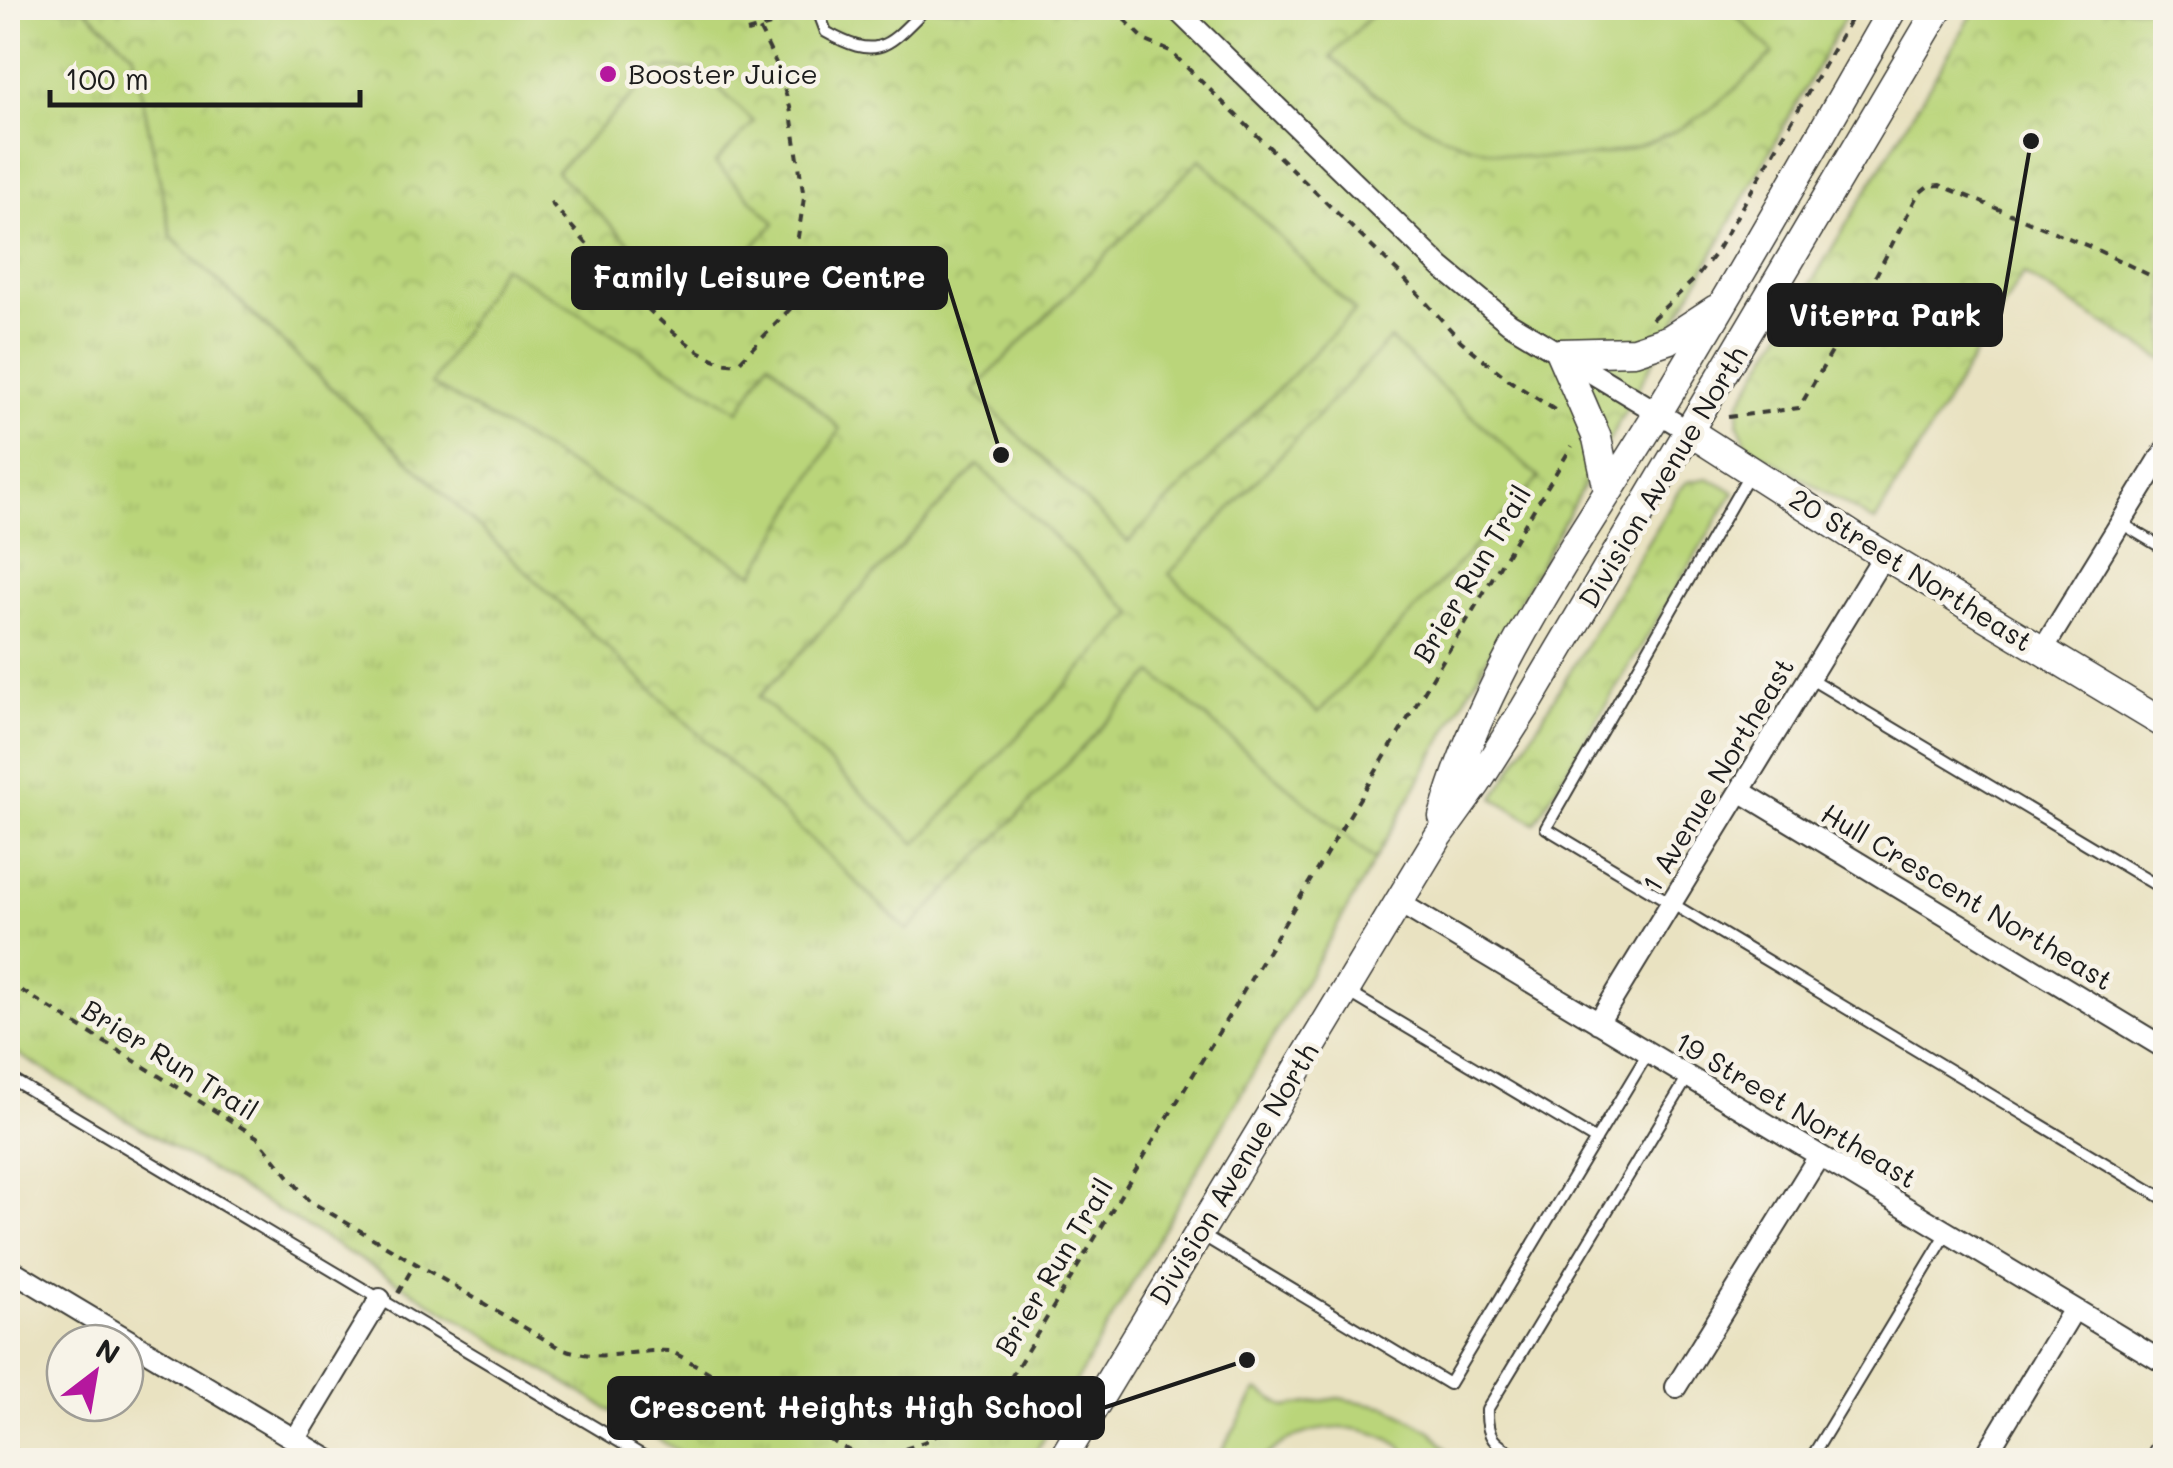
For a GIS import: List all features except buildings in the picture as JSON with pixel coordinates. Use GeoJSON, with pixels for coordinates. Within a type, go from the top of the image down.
{"type":"FeatureCollection","features":[{"type":"Feature","properties":{"kind":"main road","name":"Division Avenue North"},"geometry":{"type":"LineString","coordinates":[[1438,837],[1454,778],[1528,625],[1721,306],[1893,8]]}},
{"type":"Feature","properties":{"kind":"main road","name":"Division Avenue North"},"geometry":{"type":"LineString","coordinates":[[1062,1460],[1438,837],[1525,708],[1939,8]]}},
{"type":"Feature","properties":{"kind":"main road"},"geometry":{"type":"LineString","coordinates":[[1608,490],[1598,438],[1560,353],[1634,351],[1670,339],[1721,306]]}},
{"type":"Feature","properties":{"kind":"main road","name":"20 Street Northeast"},"geometry":{"type":"LineString","coordinates":[[1690,432],[1884,555],[2166,725]]}},
{"type":"Feature","properties":{"kind":"street","name":"20 Street Northeast"},"geometry":{"type":"LineString","coordinates":[[1175,8],[1441,267],[1509,323],[1690,432]]}},
{"type":"Feature","properties":{"kind":"street"},"geometry":{"type":"LineString","coordinates":[[2042,650],[2166,448]]}},
{"type":"Feature","properties":{"kind":"street","name":"1 Avenue Northeast"},"geometry":{"type":"LineString","coordinates":[[1598,1023],[1884,555]]}},
{"type":"Feature","properties":{"kind":"street","name":"Hull Crescent Northeast"},"geometry":{"type":"LineString","coordinates":[[1740,791],[2166,1049]]}},
{"type":"Feature","properties":{"kind":"street","name":"19 Street Northeast"},"geometry":{"type":"LineString","coordinates":[[1398,902],[2166,1364]]}},
{"type":"Feature","properties":{"kind":"street"},"geometry":{"type":"LineString","coordinates":[[1676,1387],[1819,1156]]}},
{"type":"Feature","properties":{"kind":"street"},"geometry":{"type":"LineString","coordinates":[[8,1268],[329,1460]]}},
{"type":"Feature","properties":{"kind":"street"},"geometry":{"type":"LineString","coordinates":[[295,1440],[385,1302]]}},
{"type":"Feature","properties":{"kind":"street"},"geometry":{"type":"LineString","coordinates":[[1983,1460],[2074,1309]]}},
{"type":"Feature","properties":{"kind":"lane"},"geometry":{"type":"LineString","coordinates":[[817,9],[826,32],[849,45],[878,49],[889,45],[926,8]]}},
{"type":"Feature","properties":{"kind":"lane"},"geometry":{"type":"LineString","coordinates":[[1751,470],[1546,828],[2166,1200]]}},
{"type":"Feature","properties":{"kind":"lane"},"geometry":{"type":"LineString","coordinates":[[2120,522],[2166,550]]}},
{"type":"Feature","properties":{"kind":"lane"},"geometry":{"type":"LineString","coordinates":[[1809,678],[2166,891]]}},
{"type":"Feature","properties":{"kind":"lane"},"geometry":{"type":"LineString","coordinates":[[1345,990],[1596,1140]]}},
{"type":"Feature","properties":{"kind":"lane"},"geometry":{"type":"LineString","coordinates":[[1199,1233],[1450,1384],[1648,1053]]}},
{"type":"Feature","properties":{"kind":"lane"},"geometry":{"type":"LineString","coordinates":[[8,1076],[650,1460]]}},
{"type":"Feature","properties":{"kind":"lane"},"geometry":{"type":"LineString","coordinates":[[1524,1460],[1493,1442],[1487,1428],[1487,1410],[1688,1077]]}},
{"type":"Feature","properties":{"kind":"lane"},"geometry":{"type":"LineString","coordinates":[[1810,1460],[1948,1233]]}},
{"type":"Feature","properties":{"kind":"lane"},"geometry":{"type":"LineString","coordinates":[[2149,1460],[2166,1431]]}},
{"type":"Feature","properties":{"kind":"lane"},"geometry":{"type":"LineString","coordinates":[[8,1451],[23,1460]]}},
{"type":"Feature","properties":{"kind":"path"},"geometry":{"type":"LineString","coordinates":[[550,202],[661,324],[697,351],[722,362],[740,362],[790,309],[798,293],[797,244],[804,198],[790,108],[776,64],[758,28],[760,8]]}},
{"type":"Feature","properties":{"kind":"path"},"geometry":{"type":"LineString","coordinates":[[1113,8],[1146,41],[1170,51],[1486,363],[1569,421]]}},
{"type":"Feature","properties":{"kind":"path"},"geometry":{"type":"LineString","coordinates":[[1648,325],[1696,278],[1716,252],[1857,8]]}},
{"type":"Feature","properties":{"kind":"path"},"geometry":{"type":"LineString","coordinates":[[747,32],[817,9]]}},
{"type":"Feature","properties":{"kind":"path"},"geometry":{"type":"LineString","coordinates":[[1728,418],[1799,408],[1810,396],[1918,194],[1928,186],[1940,186],[2166,282]]}},
{"type":"Feature","properties":{"kind":"path","name":"Brier Run Trail"},"geometry":{"type":"LineString","coordinates":[[8,982],[257,1137],[308,1200],[556,1346],[579,1356],[605,1358],[650,1350],[671,1351],[855,1454],[877,1458],[901,1451],[965,1419],[1010,1379],[1573,444],[1579,443]]}},
{"type":"Feature","properties":{"kind":"path"},"geometry":{"type":"LineString","coordinates":[[385,1302],[416,1262]]}},
{"type":"Feature","properties":{"kind":"green space"},"geometry":{"type":"Polygon","coordinates":[[[8,8],[84,8],[133,53],[172,238],[908,930],[1153,672],[1375,860],[1031,1460],[693,1460],[8,1048],[8,8]]]}},
{"type":"Feature","properties":{"kind":"green space"},"geometry":{"type":"Polygon","coordinates":[[[84,8],[1850,8],[1375,860],[1153,673],[908,931],[172,238],[133,53],[84,8]]]}},
{"type":"Feature","properties":{"kind":"green space"},"geometry":{"type":"Polygon","coordinates":[[[1378,8],[1729,8],[1773,53],[1719,103],[1670,134],[1604,154],[1534,158],[1466,145],[1435,132],[1394,107],[1331,57],[1378,8]]]}},
{"type":"Feature","properties":{"kind":"green space"},"geometry":{"type":"Polygon","coordinates":[[[1976,8],[2165,8],[2165,361],[2023,274],[1875,522],[1747,445],[1738,424],[1740,402],[1976,8]]]}},
{"type":"Feature","properties":{"kind":"green space"},"geometry":{"type":"Polygon","coordinates":[[[660,68],[700,70],[754,122],[715,163],[775,223],[702,300],[694,295],[689,300],[556,172],[660,68]]]}},
{"type":"Feature","properties":{"kind":"green space"},"geometry":{"type":"Polygon","coordinates":[[[1200,159],[1355,311],[1128,542],[973,391],[1200,159]]]}},
{"type":"Feature","properties":{"kind":"green space"},"geometry":{"type":"Polygon","coordinates":[[[502,266],[739,411],[769,361],[840,429],[754,574],[432,384],[502,266]]]}},
{"type":"Feature","properties":{"kind":"green space"},"geometry":{"type":"Polygon","coordinates":[[[1390,339],[1539,478],[1318,713],[1169,574],[1390,339]]]}},
{"type":"Feature","properties":{"kind":"green space"},"geometry":{"type":"Polygon","coordinates":[[[978,465],[1134,613],[916,844],[759,697],[978,465]]]}},
{"type":"Feature","properties":{"kind":"green space"},"geometry":{"type":"Polygon","coordinates":[[[1708,478],[1734,492],[1535,823],[1494,798],[1677,493],[1687,482],[1708,478]]]}},
{"type":"Feature","properties":{"kind":"green space"},"geometry":{"type":"Polygon","coordinates":[[[1257,1390],[1286,1407],[1338,1398],[1388,1407],[1432,1432],[1455,1460],[1415,1460],[1381,1436],[1339,1428],[1296,1437],[1262,1460],[1216,1460],[1257,1390]]]}},
{"type":"Feature","properties":{"kind":"place","name":"Booster Juice"},"geometry":{"type":"Point","coordinates":[608,74]}},
{"type":"Feature","properties":{"kind":"place","name":"Viterra Park"},"geometry":{"type":"Point","coordinates":[2031,141]}},
{"type":"Feature","properties":{"kind":"place","name":"Family Leisure Centre"},"geometry":{"type":"Point","coordinates":[1001,455]}},
{"type":"Feature","properties":{"kind":"place","name":"Crescent Heights High School"},"geometry":{"type":"Point","coordinates":[1247,1360]}}]}
